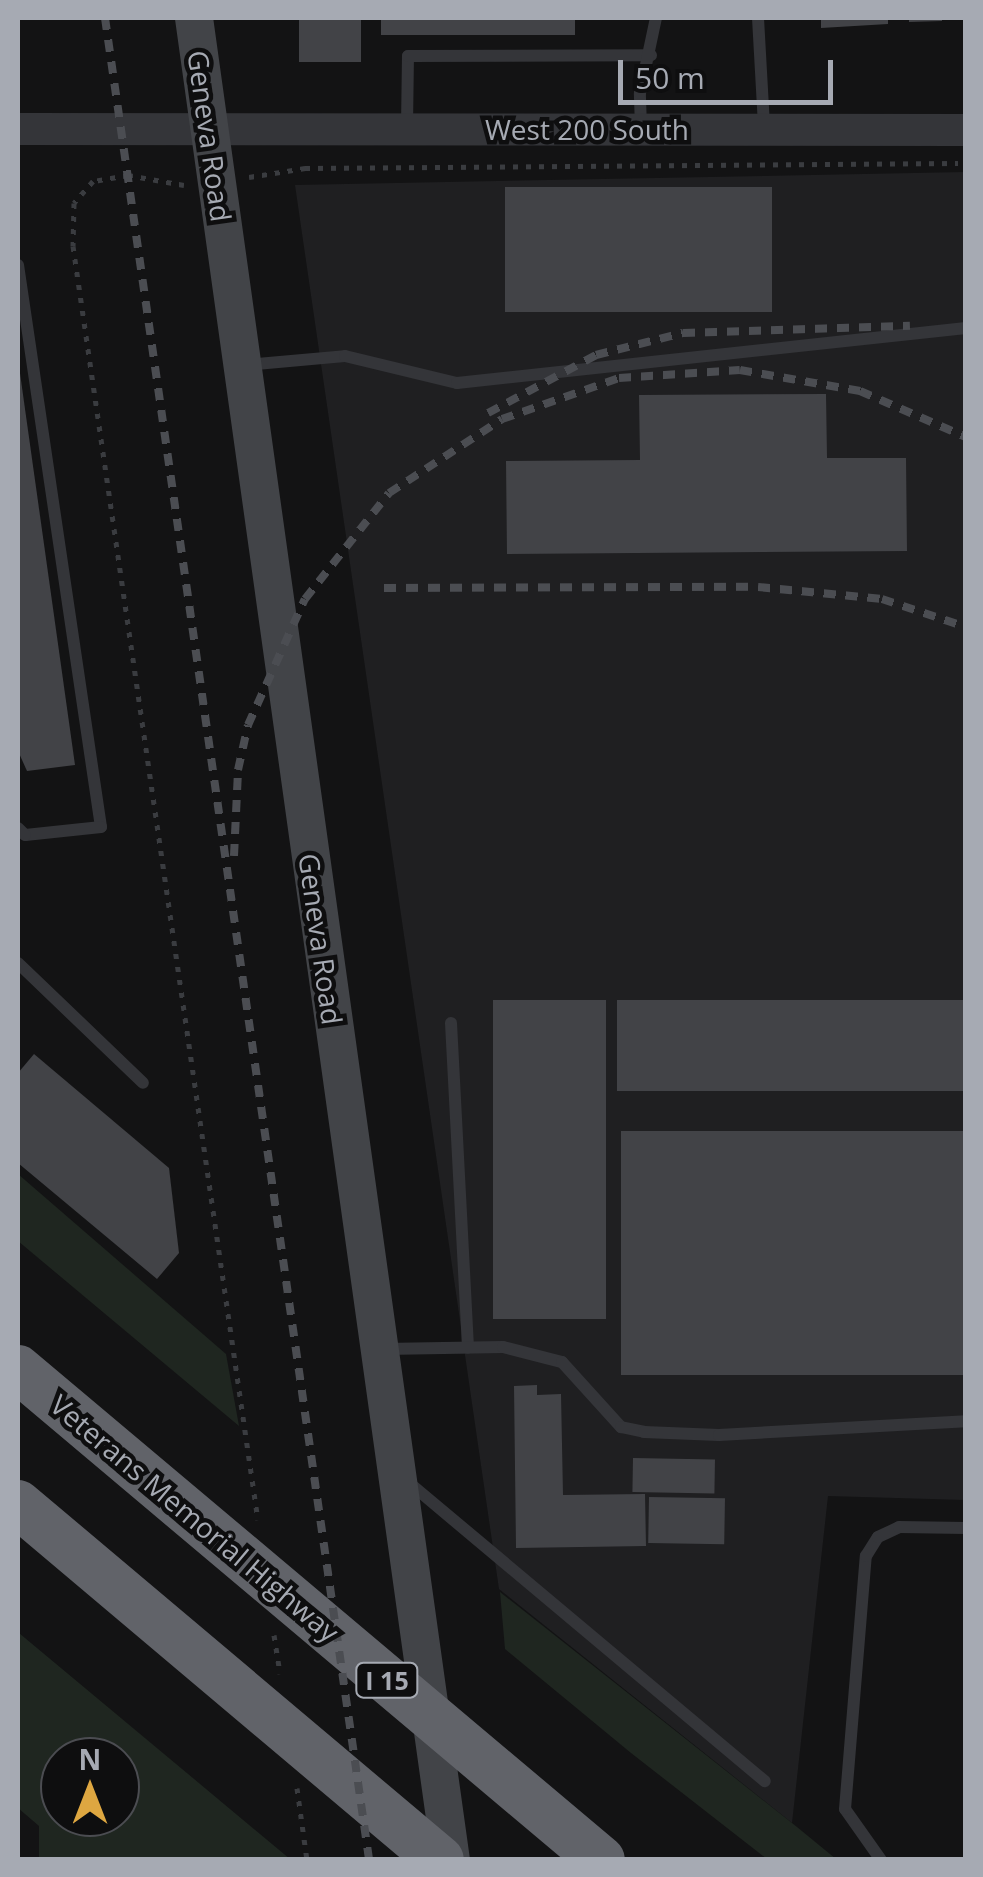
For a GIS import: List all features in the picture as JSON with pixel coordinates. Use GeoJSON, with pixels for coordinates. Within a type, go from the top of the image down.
{"type":"FeatureCollection","features":[{"type":"Feature","properties":{"kind":"highway","name":"Veterans Memorial Highway"},"geometry":{"type":"LineString","coordinates":[[18,1369],[601,1860]]}},
{"type":"Feature","properties":{"kind":"highway"},"geometry":{"type":"LineString","coordinates":[[18,1504],[440,1860]]}},
{"type":"Feature","properties":{"kind":"main road","name":"Geneva Road"},"geometry":{"type":"LineString","coordinates":[[194,18],[392,1468],[451,1860]]}},
{"type":"Feature","properties":{"kind":"street","name":"West 200 South"},"geometry":{"type":"LineString","coordinates":[[18,130],[966,130]]}},
{"type":"Feature","properties":{"kind":"lane"},"geometry":{"type":"LineString","coordinates":[[641,130],[640,94],[652,54],[656,18]]}},
{"type":"Feature","properties":{"kind":"lane"},"geometry":{"type":"LineString","coordinates":[[758,18],[765,130]]}},
{"type":"Feature","properties":{"kind":"lane"},"geometry":{"type":"LineString","coordinates":[[407,129],[408,56],[652,54]]}},
{"type":"Feature","properties":{"kind":"lane"},"geometry":{"type":"LineString","coordinates":[[18,264],[101,826],[25,835],[18,828]]}},
{"type":"Feature","properties":{"kind":"lane"},"geometry":{"type":"LineString","coordinates":[[242,366],[346,356],[457,384],[966,328]]}},
{"type":"Feature","properties":{"kind":"lane"},"geometry":{"type":"LineString","coordinates":[[18,963],[143,1082]]}},
{"type":"Feature","properties":{"kind":"lane"},"geometry":{"type":"LineString","coordinates":[[451,1024],[468,1348]]}},
{"type":"Feature","properties":{"kind":"lane"},"geometry":{"type":"LineString","coordinates":[[376,1350],[503,1347],[562,1362],[621,1427],[644,1432],[720,1435],[966,1421]]}},
{"type":"Feature","properties":{"kind":"lane"},"geometry":{"type":"LineString","coordinates":[[392,1468],[766,1781]]}},
{"type":"Feature","properties":{"kind":"lane"},"geometry":{"type":"LineString","coordinates":[[881,1860],[846,1810],[866,1556],[878,1537],[899,1527],[966,1528]]}},
{"type":"Feature","properties":{"kind":"shaded area"},"geometry":{"type":"Polygon","coordinates":[[[965,172],[965,1500],[828,1496],[792,1823],[499,1589],[295,185],[965,172]]]}},
{"type":"Feature","properties":{"kind":"shaded area"},"geometry":{"type":"Polygon","coordinates":[[[18,1174],[226,1354],[239,1426],[18,1241],[18,1174]]]}},
{"type":"Feature","properties":{"kind":"shaded area"},"geometry":{"type":"Polygon","coordinates":[[[500,1592],[836,1859],[767,1859],[631,1753],[505,1649],[500,1592]]]}},
{"type":"Feature","properties":{"kind":"shaded area"},"geometry":{"type":"Polygon","coordinates":[[[18,1632],[290,1859],[39,1859],[39,1826],[18,1808],[18,1632]]]}},
{"type":"Feature","properties":{"kind":"building"},"geometry":{"type":"Polygon","coordinates":[[[299,18],[361,18],[361,62],[299,62],[299,18]]]}},
{"type":"Feature","properties":{"kind":"building"},"geometry":{"type":"Polygon","coordinates":[[[381,18],[575,18],[575,35],[381,35],[381,18]]]}},
{"type":"Feature","properties":{"kind":"building"},"geometry":{"type":"Polygon","coordinates":[[[821,18],[888,18],[888,24],[821,28],[821,18]]]}},
{"type":"Feature","properties":{"kind":"building"},"geometry":{"type":"Polygon","coordinates":[[[909,18],[942,18],[942,21],[909,22],[909,18]]]}},
{"type":"Feature","properties":{"kind":"building"},"geometry":{"type":"Polygon","coordinates":[[[505,187],[772,187],[772,312],[505,312],[505,187]]]}},
{"type":"Feature","properties":{"kind":"building"},"geometry":{"type":"Polygon","coordinates":[[[18,359],[75,765],[27,771],[18,751],[18,359]]]}},
{"type":"Feature","properties":{"kind":"building"},"geometry":{"type":"Polygon","coordinates":[[[826,394],[827,458],[906,458],[907,551],[507,554],[506,461],[640,460],[639,395],[826,394]]]}},
{"type":"Feature","properties":{"kind":"building"},"geometry":{"type":"Polygon","coordinates":[[[493,1000],[606,1000],[606,1319],[493,1319],[493,1000]]]}},
{"type":"Feature","properties":{"kind":"building"},"geometry":{"type":"Polygon","coordinates":[[[617,1000],[966,1000],[966,1091],[617,1091],[617,1000]]]}},
{"type":"Feature","properties":{"kind":"building"},"geometry":{"type":"Polygon","coordinates":[[[34,1054],[169,1168],[179,1253],[157,1279],[18,1163],[18,1073],[34,1054]]]}},
{"type":"Feature","properties":{"kind":"building"},"geometry":{"type":"Polygon","coordinates":[[[621,1131],[966,1131],[966,1375],[621,1375],[621,1131]]]}},
{"type":"Feature","properties":{"kind":"building"},"geometry":{"type":"Polygon","coordinates":[[[537,1385],[537,1395],[561,1394],[563,1495],[645,1494],[646,1546],[516,1548],[514,1386],[537,1385]]]}},
{"type":"Feature","properties":{"kind":"building"},"geometry":{"type":"Polygon","coordinates":[[[633,1458],[715,1459],[714,1493],[632,1492],[633,1458]]]}},
{"type":"Feature","properties":{"kind":"building"},"geometry":{"type":"Polygon","coordinates":[[[649,1497],[725,1498],[724,1544],[648,1543],[649,1497]]]}},
{"type":"Feature","properties":{"kind":"railway"},"geometry":{"type":"LineString","coordinates":[[105,18],[369,1860]]}},
{"type":"Feature","properties":{"kind":"railway"},"geometry":{"type":"LineString","coordinates":[[488,413],[596,355],[683,333],[910,326]]}},
{"type":"Feature","properties":{"kind":"railway"},"geometry":{"type":"LineString","coordinates":[[234,856],[238,770],[248,725],[305,599],[389,493],[502,419],[619,378],[740,370],[860,391],[966,437]]}},
{"type":"Feature","properties":{"kind":"railway"},"geometry":{"type":"LineString","coordinates":[[384,588],[758,587],[882,599],[966,627]]}}]}
